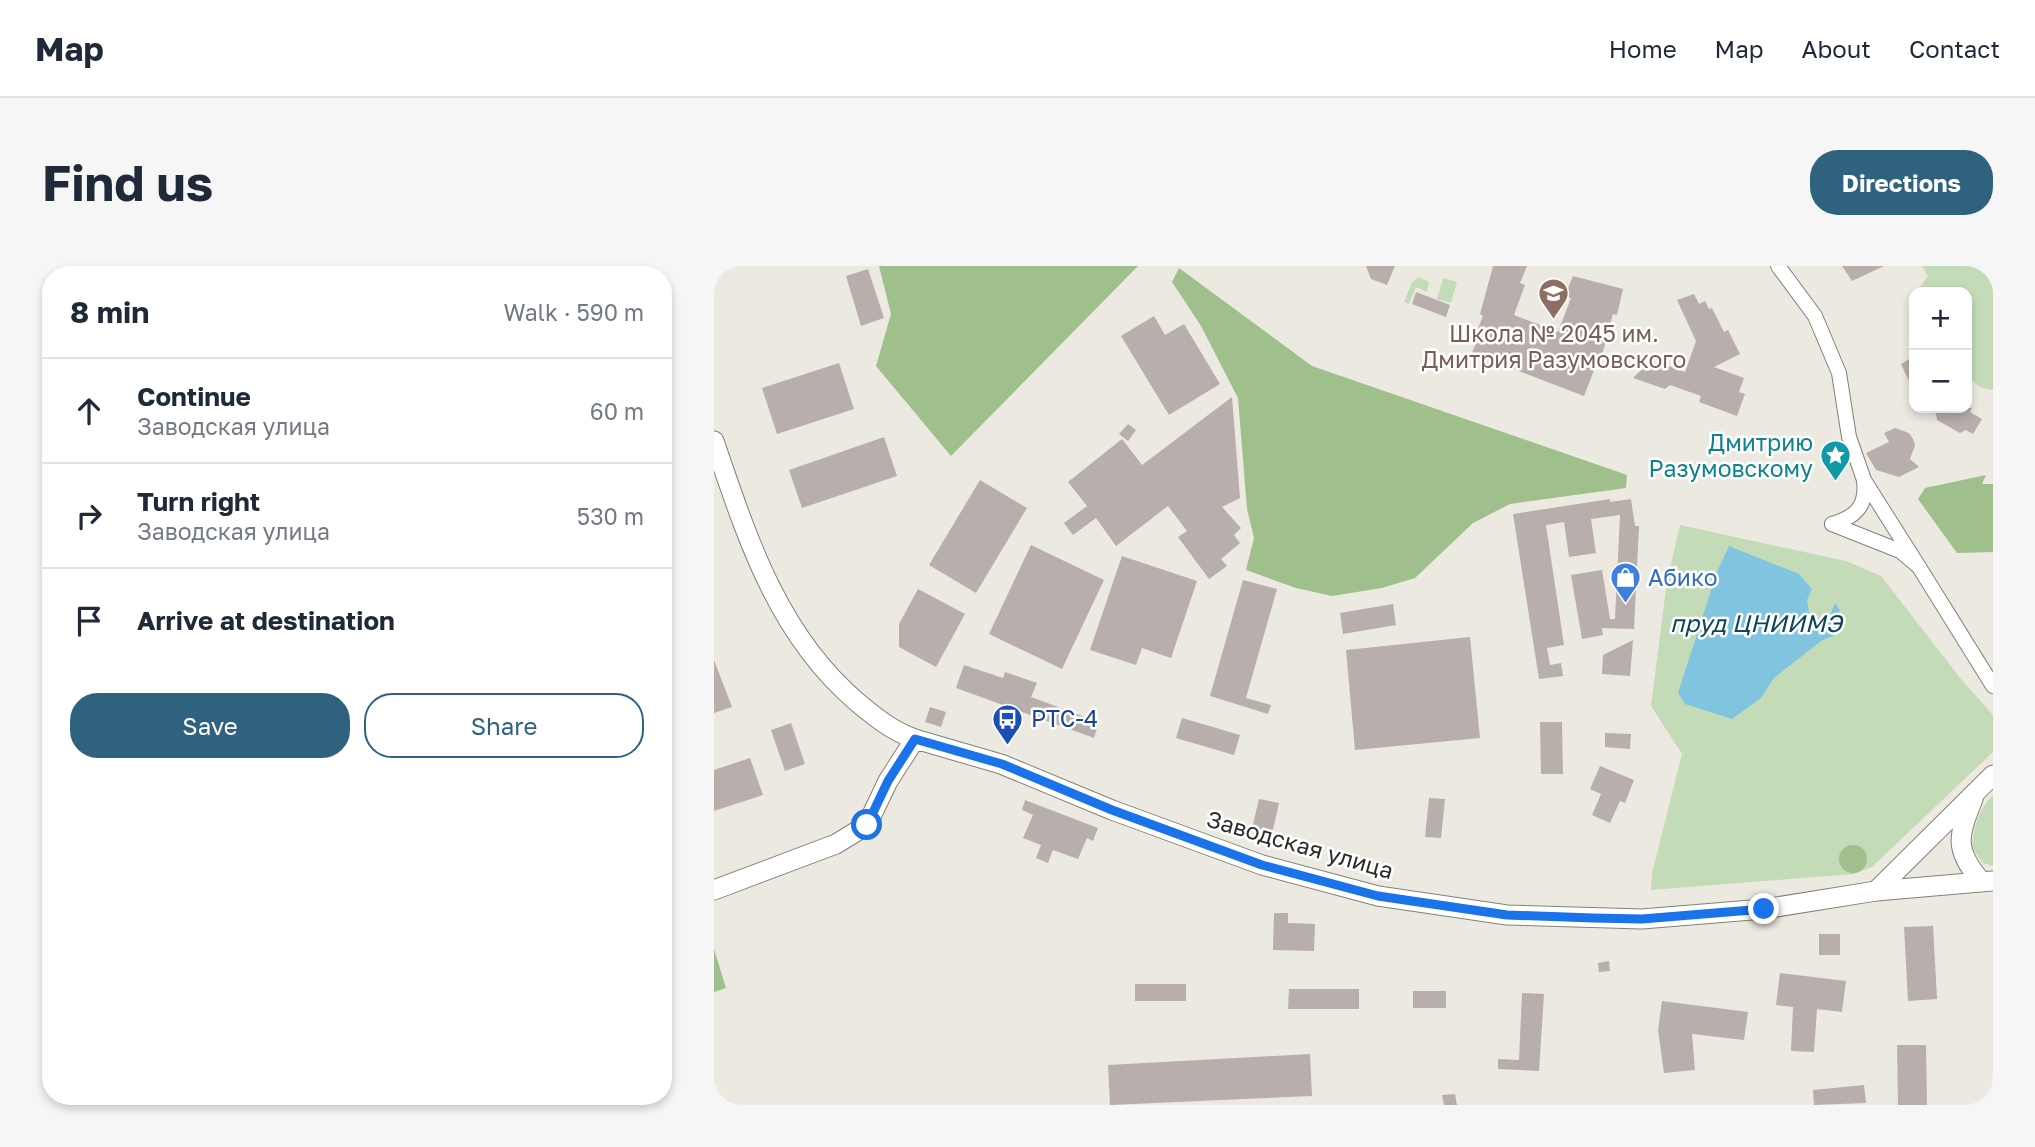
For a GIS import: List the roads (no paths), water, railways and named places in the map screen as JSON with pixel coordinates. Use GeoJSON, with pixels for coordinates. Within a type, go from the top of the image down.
{"type":"FeatureCollection","features":[{"type":"Feature","properties":{"kind":"street"},"geometry":{"type":"LineString","coordinates":[[1778,266],[1815,316],[1839,373],[1849,437],[1864,480],[1866,495],[1862,506],[1844,520],[1832,524],[1900,551],[1919,567]]}},
{"type":"Feature","properties":{"kind":"street","name":"Заводская улица"},"geometry":{"type":"LineString","coordinates":[[714,441],[765,581],[788,624],[838,685],[896,732],[1002,764],[1112,810],[1262,865],[1378,896],[1507,915],[1642,919],[1764,909],[1876,891],[1987,880]]}},
{"type":"Feature","properties":{"kind":"street"},"geometry":{"type":"LineString","coordinates":[[1864,480],[1993,686]]}},
{"type":"Feature","properties":{"kind":"street"},"geometry":{"type":"LineString","coordinates":[[714,890],[836,844],[867,825],[888,781],[915,739]]}},
{"type":"Feature","properties":{"kind":"street"},"geometry":{"type":"LineString","coordinates":[[1876,891],[1993,775]]}},
{"type":"Feature","properties":{"kind":"street"},"geometry":{"type":"LineString","coordinates":[[1974,795],[1960,833],[1961,852],[1987,880]]}},
{"type":"Feature","properties":{"kind":"water","name":"пруд ЦНИИМЭ"},"geometry":{"type":"Polygon","coordinates":[[[1729,546],[1799,574],[1812,589],[1807,600],[1810,618],[1818,624],[1829,619],[1835,603],[1840,611],[1837,634],[1821,641],[1774,678],[1761,698],[1732,719],[1685,704],[1678,693],[1717,572],[1729,546]]]}},
{"type":"Feature","properties":{"kind":"place","name":"Школа № 2045 им. Дмитрия Разумовского"},"geometry":{"type":"Point","coordinates":[1554,320]}},
{"type":"Feature","properties":{"kind":"place","name":"Дмитрию Разумовскому"},"geometry":{"type":"Point","coordinates":[1836,483]}},
{"type":"Feature","properties":{"kind":"place","name":"Абико"},"geometry":{"type":"Point","coordinates":[1625,605]}},
{"type":"Feature","properties":{"kind":"place","name":"РТС-4"},"geometry":{"type":"Point","coordinates":[1008,746]}}]}
